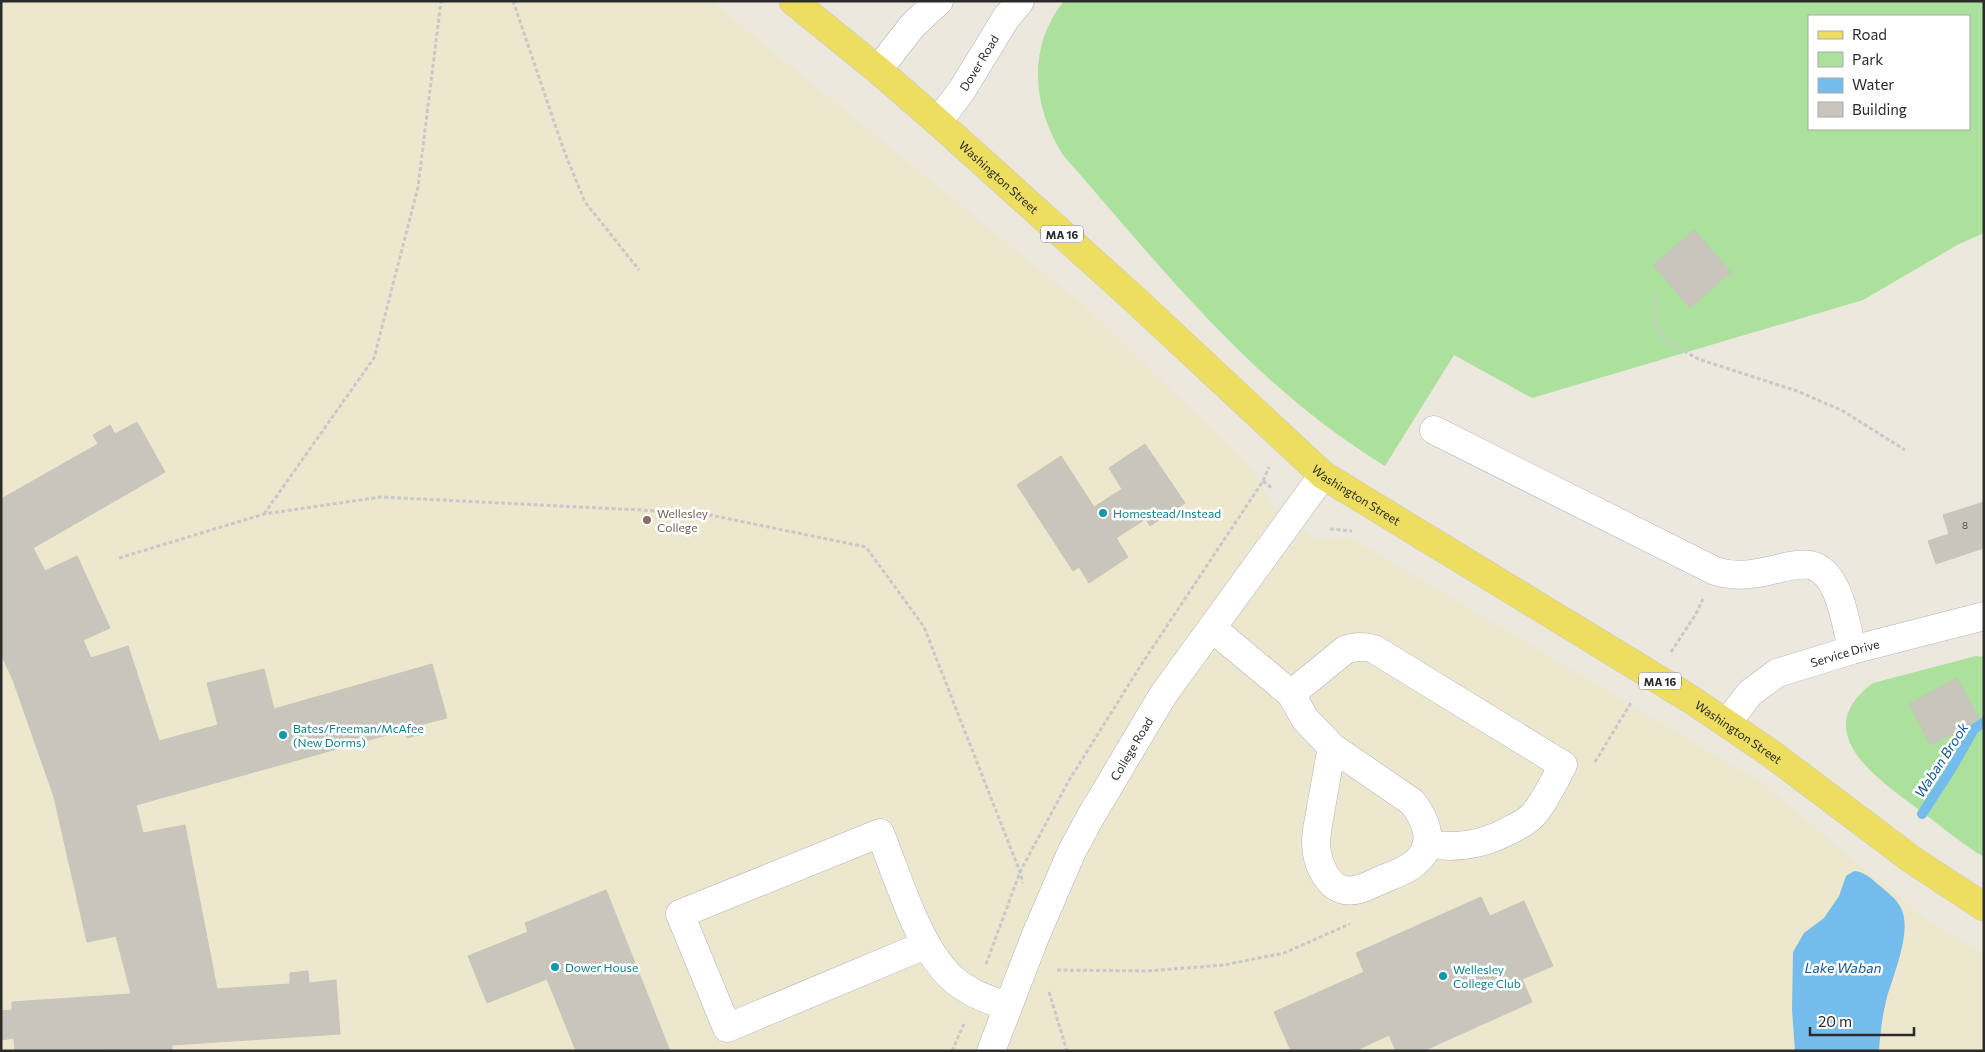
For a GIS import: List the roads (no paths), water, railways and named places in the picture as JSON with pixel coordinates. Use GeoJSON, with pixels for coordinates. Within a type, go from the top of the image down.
{"type":"FeatureCollection","features":[{"type":"Feature","properties":{"kind":"main road","name":"Washington Street"},"geometry":{"type":"LineString","coordinates":[[793,1],[938,122],[1131,296],[1323,476],[1727,723],[1911,858],[1984,907]]}},
{"type":"Feature","properties":{"kind":"street"},"geometry":{"type":"LineString","coordinates":[[878,70],[913,25],[939,1]]}},
{"type":"Feature","properties":{"kind":"street","name":"Dover Road"},"geometry":{"type":"LineString","coordinates":[[938,122],[962,90],[1006,18],[1020,1]]}},
{"type":"Feature","properties":{"kind":"street"},"geometry":{"type":"LineString","coordinates":[[1434,430],[1715,571],[1735,576],[1746,576],[1795,565],[1809,565],[1821,568],[1829,577],[1840,600],[1852,650]]}},
{"type":"Feature","properties":{"kind":"street","name":"College Road"},"geometry":{"type":"LineString","coordinates":[[991,1051],[1007,1007],[1072,851],[1086,824],[1158,702],[1323,476]]}},
{"type":"Feature","properties":{"kind":"street","name":"Service Drive"},"geometry":{"type":"LineString","coordinates":[[1727,723],[1750,693],[1777,673],[1852,650],[1984,616]]}},
{"type":"Feature","properties":{"kind":"street"},"geometry":{"type":"LineString","coordinates":[[1212,628],[1291,694],[1305,719],[1332,747],[1412,802],[1422,814],[1426,828],[1427,844],[1420,858],[1407,869],[1358,890],[1347,890],[1333,885],[1317,855],[1316,839],[1332,747]]}},
{"type":"Feature","properties":{"kind":"street"},"geometry":{"type":"LineString","coordinates":[[1291,694],[1345,650],[1354,646],[1364,646],[1374,649],[1563,765],[1539,808],[1518,826],[1492,839],[1473,845],[1427,844]]}},
{"type":"Feature","properties":{"kind":"street"},"geometry":{"type":"LineString","coordinates":[[925,944],[727,1028],[680,914],[880,833],[925,944],[953,979],[975,994],[1007,1007]]}},
{"type":"Feature","properties":{"kind":"water","name":"Lake Waban"},"geometry":{"type":"Polygon","coordinates":[[[1854,871],[1868,876],[1892,896],[1901,908],[1904,918],[1903,942],[1885,1007],[1879,1051],[1795,1051],[1792,1010],[1793,952],[1804,933],[1824,918],[1839,896],[1846,876],[1854,871]]]}},
{"type":"Feature","properties":{"kind":"waterway","name":"Waban Brook"},"geometry":{"type":"LineString","coordinates":[[1922,814],[1974,729],[1984,722]]}},
{"type":"Feature","properties":{"kind":"place","name":"Homestead/Instead"},"geometry":{"type":"Point","coordinates":[1103,513]}},
{"type":"Feature","properties":{"kind":"place","name":"Wellesley College"},"geometry":{"type":"Point","coordinates":[647,520]}},
{"type":"Feature","properties":{"kind":"place","name":"Bates/Freeman/McAfee (New Dorms)"},"geometry":{"type":"Point","coordinates":[283,735]}},
{"type":"Feature","properties":{"kind":"place","name":"Dower House"},"geometry":{"type":"Point","coordinates":[555,967]}},
{"type":"Feature","properties":{"kind":"place","name":"Wellesley College Club"},"geometry":{"type":"Point","coordinates":[1443,976]}}]}
